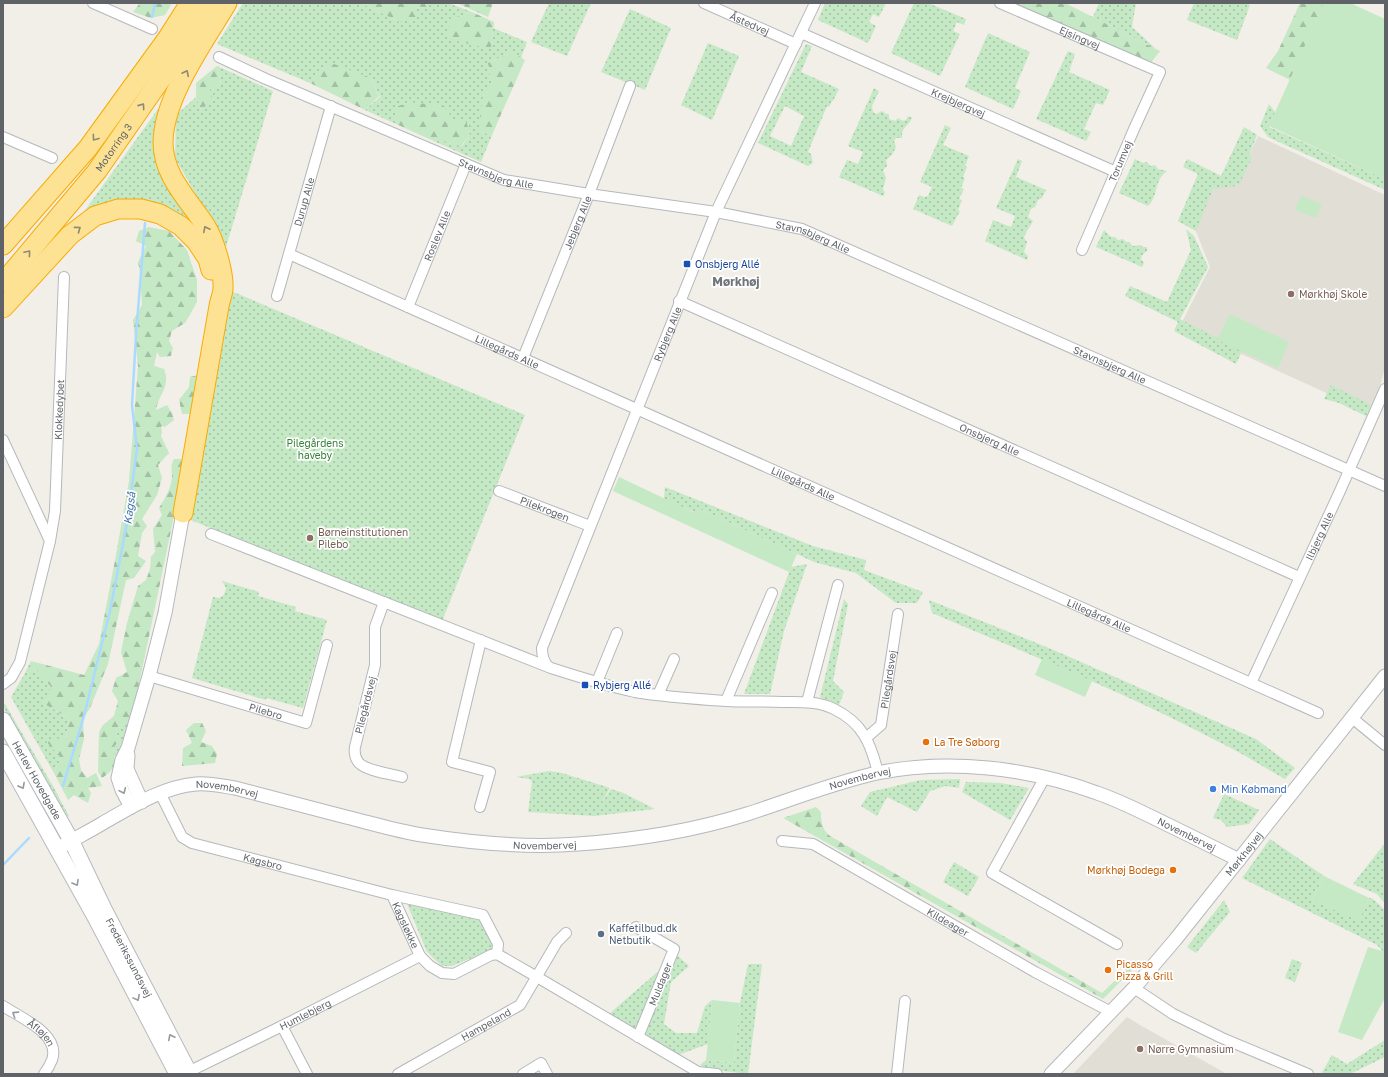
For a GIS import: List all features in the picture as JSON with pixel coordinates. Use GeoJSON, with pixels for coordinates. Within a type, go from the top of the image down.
{"type":"FeatureCollection","features":[{"type":"Feature","properties":{"kind":"highway","name":"Motorring 3"},"geometry":{"type":"LineString","coordinates":[[3,245],[88,148],[167,39],[190,3]]}},
{"type":"Feature","properties":{"kind":"highway","name":"Motorring 3"},"geometry":{"type":"LineString","coordinates":[[3,283],[97,171],[188,40],[211,3]]}},
{"type":"Feature","properties":{"kind":"highway"},"geometry":{"type":"LineString","coordinates":[[183,513],[223,288],[220,262],[206,226],[176,184],[167,167],[163,143],[165,123],[171,102],[194,58],[227,3]]}},
{"type":"Feature","properties":{"kind":"highway"},"geometry":{"type":"LineString","coordinates":[[3,308],[70,234],[96,216],[118,210],[141,209],[160,214],[181,226],[196,241],[208,259],[215,280],[219,306]]}},
{"type":"Feature","properties":{"kind":"main road","name":"Herlev Hovedgade"},"geometry":{"type":"LineString","coordinates":[[3,720],[71,840]]}},
{"type":"Feature","properties":{"kind":"main road","name":"Herlev Hovedgade"},"geometry":{"type":"LineString","coordinates":[[3,752],[57,849]]}},
{"type":"Feature","properties":{"kind":"main road","name":"Frederikssundsvej"},"geometry":{"type":"LineString","coordinates":[[71,840],[185,1073]]}},
{"type":"Feature","properties":{"kind":"main road","name":"Frederikssundsvej"},"geometry":{"type":"LineString","coordinates":[[57,849],[185,1073]]}},
{"type":"Feature","properties":{"kind":"street"},"geometry":{"type":"LineString","coordinates":[[93,3],[152,29]]}},
{"type":"Feature","properties":{"kind":"street","name":"Åstedvej"},"geometry":{"type":"LineString","coordinates":[[704,3],[796,44]]}},
{"type":"Feature","properties":{"kind":"street","name":"Rybjerg Alle"},"geometry":{"type":"LineString","coordinates":[[551,668],[546,664],[542,656],[542,648],[679,301],[716,212],[815,3]]}},
{"type":"Feature","properties":{"kind":"street","name":"Ejsingvej"},"geometry":{"type":"LineString","coordinates":[[1000,3],[1160,72]]}},
{"type":"Feature","properties":{"kind":"street","name":"Krejbjergvej"},"geometry":{"type":"LineString","coordinates":[[801,33],[1116,172]]}},
{"type":"Feature","properties":{"kind":"street","name":"Stavnsbjerg Alle"},"geometry":{"type":"LineString","coordinates":[[219,57],[504,180],[716,212],[802,228],[1385,486]]}},
{"type":"Feature","properties":{"kind":"street","name":"Torumvej"},"geometry":{"type":"LineString","coordinates":[[1082,250],[1160,72]]}},
{"type":"Feature","properties":{"kind":"street","name":"Jebjerg Alle"},"geometry":{"type":"LineString","coordinates":[[523,358],[589,194],[630,86]]}},
{"type":"Feature","properties":{"kind":"street","name":"Durup Alle"},"geometry":{"type":"LineString","coordinates":[[276,296],[331,106]]}},
{"type":"Feature","properties":{"kind":"street"},"geometry":{"type":"LineString","coordinates":[[3,137],[52,158]]}},
{"type":"Feature","properties":{"kind":"street","name":"Roslev Alle"},"geometry":{"type":"LineString","coordinates":[[408,307],[466,164]]}},
{"type":"Feature","properties":{"kind":"street","name":"Lillegårds Alle"},"geometry":{"type":"LineString","coordinates":[[289,254],[1318,713]]}},
{"type":"Feature","properties":{"kind":"street","name":"Klokkedybet"},"geometry":{"type":"LineString","coordinates":[[3,684],[11,678],[20,662],[50,540],[55,511],[64,277]]}},
{"type":"Feature","properties":{"kind":"street","name":"Onsbjerg Alle"},"geometry":{"type":"LineString","coordinates":[[679,301],[1299,577]]}},
{"type":"Feature","properties":{"kind":"street","name":"Ilbjerg Alle"},"geometry":{"type":"LineString","coordinates":[[1251,683],[1349,471],[1385,389]]}},
{"type":"Feature","properties":{"kind":"street"},"geometry":{"type":"LineString","coordinates":[[3,440],[50,540]]}},
{"type":"Feature","properties":{"kind":"street","name":"Pilekrogen"},"geometry":{"type":"LineString","coordinates":[[499,491],[590,526]]}},
{"type":"Feature","properties":{"kind":"street"},"geometry":{"type":"LineString","coordinates":[[137,805],[122,790],[118,778],[122,760],[128,748],[149,676],[165,612],[183,513]]}},
{"type":"Feature","properties":{"kind":"street"},"geometry":{"type":"LineString","coordinates":[[211,534],[551,668],[597,682],[658,695],[726,701],[807,702],[823,704],[843,714],[860,729],[872,750],[878,773]]}},
{"type":"Feature","properties":{"kind":"street"},"geometry":{"type":"LineString","coordinates":[[807,702],[838,585]]}},
{"type":"Feature","properties":{"kind":"street"},"geometry":{"type":"LineString","coordinates":[[726,701],[772,594]]}},
{"type":"Feature","properties":{"kind":"street","name":"Pilegårdsvej"},"geometry":{"type":"LineString","coordinates":[[384,602],[374,627],[375,665],[354,754],[359,762],[368,768],[402,777]]}},
{"type":"Feature","properties":{"kind":"street","name":"Pilegårdsvej"},"geometry":{"type":"LineString","coordinates":[[866,738],[881,725],[898,614]]}},
{"type":"Feature","properties":{"kind":"street"},"geometry":{"type":"LineString","coordinates":[[597,682],[617,633]]}},
{"type":"Feature","properties":{"kind":"street"},"geometry":{"type":"LineString","coordinates":[[480,806],[490,772],[452,762],[481,640]]}},
{"type":"Feature","properties":{"kind":"street","name":"Pilebro"},"geometry":{"type":"LineString","coordinates":[[149,676],[306,723],[327,645]]}},
{"type":"Feature","properties":{"kind":"street"},"geometry":{"type":"LineString","coordinates":[[658,695],[674,659]]}},
{"type":"Feature","properties":{"kind":"street","name":"Mørkhøjvej"},"geometry":{"type":"LineString","coordinates":[[1052,1074],[1134,988],[1179,935],[1385,676]]}},
{"type":"Feature","properties":{"kind":"street"},"geometry":{"type":"LineString","coordinates":[[1351,717],[1385,745]]}},
{"type":"Feature","properties":{"kind":"street","name":"Novembervej"},"geometry":{"type":"LineString","coordinates":[[57,849],[71,840],[160,793],[196,784],[235,788],[385,827],[422,835],[483,843],[576,845],[635,838],[690,828],[745,815],[845,782],[878,773],[916,768],[959,766],[1002,769],[1044,777],[1099,793],[1150,816],[1239,860]]}},
{"type":"Feature","properties":{"kind":"street"},"geometry":{"type":"LineString","coordinates":[[1044,777],[992,873],[1117,944]]}},
{"type":"Feature","properties":{"kind":"street","name":"Kagsbro"},"geometry":{"type":"LineString","coordinates":[[160,793],[182,837],[192,843],[392,895]]}},
{"type":"Feature","properties":{"kind":"street","name":"Kildeager"},"geometry":{"type":"LineString","coordinates":[[782,841],[813,844],[1035,972],[1111,1012]]}},
{"type":"Feature","properties":{"kind":"street","name":"Kagsløkke"},"geometry":{"type":"LineString","coordinates":[[392,895],[483,915],[498,944],[497,954],[454,974],[442,973],[430,966],[420,956],[392,895]]}},
{"type":"Feature","properties":{"kind":"street","name":"Muldager"},"geometry":{"type":"LineString","coordinates":[[636,927],[674,949],[638,1036]]}},
{"type":"Feature","properties":{"kind":"street","name":"Hampeland"},"geometry":{"type":"LineString","coordinates":[[398,1074],[520,1005],[558,942],[566,934]]}},
{"type":"Feature","properties":{"kind":"street"},"geometry":{"type":"LineString","coordinates":[[497,954],[537,976],[698,1072],[717,1074]]}},
{"type":"Feature","properties":{"kind":"street","name":"Humlebjerg"},"geometry":{"type":"LineString","coordinates":[[185,1073],[420,956]]}},
{"type":"Feature","properties":{"kind":"street"},"geometry":{"type":"LineString","coordinates":[[1134,988],[1174,1014],[1222,1038],[1308,1074]]}},
{"type":"Feature","properties":{"kind":"street"},"geometry":{"type":"LineString","coordinates":[[897,1074],[905,1000]]}},
{"type":"Feature","properties":{"kind":"street","name":"Åfløjen"},"geometry":{"type":"LineString","coordinates":[[3,1006],[42,1030],[49,1038],[52,1046],[52,1059],[44,1074]]}},
{"type":"Feature","properties":{"kind":"street"},"geometry":{"type":"LineString","coordinates":[[282,1026],[307,1074]]}},
{"type":"Feature","properties":{"kind":"street"},"geometry":{"type":"LineString","coordinates":[[523,1074],[541,1063],[547,1074]]}},
{"type":"Feature","properties":{"kind":"shaded area","name":"Mørkhøj Skole"},"geometry":{"type":"Polygon","coordinates":[[[1258,136],[1385,195],[1385,367],[1381,383],[1368,412],[1180,326],[1210,267],[1196,231],[1178,221],[1200,170],[1235,186],[1251,156],[1249,155],[1258,136]]]}},
{"type":"Feature","properties":{"kind":"shaded area","name":"Nørre Gymnasium"},"geometry":{"type":"Polygon","coordinates":[[[1127,1017],[1140,1025],[1227,1074],[1073,1074],[1127,1017]]]}},
{"type":"Feature","properties":{"kind":"green space"},"geometry":{"type":"Polygon","coordinates":[[[140,3],[172,3],[165,15],[151,18],[133,12],[140,3]]]}},
{"type":"Feature","properties":{"kind":"green space"},"geometry":{"type":"Polygon","coordinates":[[[243,3],[361,3],[400,22],[415,8],[427,7],[426,3],[448,3],[472,12],[450,19],[491,49],[493,28],[527,42],[521,58],[513,52],[488,63],[492,87],[483,96],[481,132],[492,135],[481,162],[429,139],[462,146],[470,135],[453,119],[409,102],[396,107],[396,124],[365,110],[380,97],[371,78],[321,68],[310,83],[217,44],[243,3]]]}},
{"type":"Feature","properties":{"kind":"green space"},"geometry":{"type":"Polygon","coordinates":[[[361,3],[426,3],[427,7],[415,8],[416,18],[400,22],[361,3]]]}},
{"type":"Feature","properties":{"kind":"green space"},"geometry":{"type":"Polygon","coordinates":[[[457,3],[493,3],[488,17],[457,3]]]}},
{"type":"Feature","properties":{"kind":"green space"},"geometry":{"type":"Polygon","coordinates":[[[549,3],[591,3],[567,56],[531,42],[549,3]]]}},
{"type":"Feature","properties":{"kind":"green space"},"geometry":{"type":"Polygon","coordinates":[[[825,3],[886,3],[879,17],[873,14],[869,22],[876,26],[868,43],[818,20],[825,3]]]}},
{"type":"Feature","properties":{"kind":"green space"},"geometry":{"type":"Polygon","coordinates":[[[914,3],[928,3],[966,19],[964,25],[957,22],[953,31],[960,34],[940,76],[891,53],[914,3]]]}},
{"type":"Feature","properties":{"kind":"green space"},"geometry":{"type":"Polygon","coordinates":[[[1007,3],[1065,3],[1160,51],[1150,64],[1007,3]]]}},
{"type":"Feature","properties":{"kind":"green space"},"geometry":{"type":"Polygon","coordinates":[[[1099,3],[1136,3],[1132,27],[1156,49],[1093,17],[1099,3]]]}},
{"type":"Feature","properties":{"kind":"green space"},"geometry":{"type":"Polygon","coordinates":[[[1194,3],[1245,3],[1250,5],[1237,40],[1187,20],[1194,3]]]}},
{"type":"Feature","properties":{"kind":"green space"},"geometry":{"type":"Polygon","coordinates":[[[1300,3],[1324,3],[1290,80],[1266,68],[1278,51],[1300,3]]]}},
{"type":"Feature","properties":{"kind":"green space"},"geometry":{"type":"Polygon","coordinates":[[[1324,3],[1350,3],[1385,19],[1385,179],[1269,126],[1324,3]]]}},
{"type":"Feature","properties":{"kind":"green space"},"geometry":{"type":"Polygon","coordinates":[[[630,9],[671,28],[645,90],[601,72],[630,9]]]}},
{"type":"Feature","properties":{"kind":"green space"},"geometry":{"type":"Polygon","coordinates":[[[472,12],[494,22],[491,49],[448,39],[450,19],[472,12]]]}},
{"type":"Feature","properties":{"kind":"green space"},"geometry":{"type":"Polygon","coordinates":[[[988,33],[1030,52],[1015,88],[1021,91],[1013,109],[965,87],[988,33]]]}},
{"type":"Feature","properties":{"kind":"green space"},"geometry":{"type":"Polygon","coordinates":[[[708,43],[739,56],[712,120],[681,105],[708,43]]]}},
{"type":"Feature","properties":{"kind":"green space"},"geometry":{"type":"Polygon","coordinates":[[[806,44],[812,46],[801,72],[839,89],[829,107],[827,106],[808,152],[811,154],[813,163],[808,166],[758,143],[806,44]],[[785,106],[770,136],[791,146],[804,116],[785,106]]]}},
{"type":"Feature","properties":{"kind":"green space"},"geometry":{"type":"Polygon","coordinates":[[[1068,51],[1075,54],[1069,72],[1110,90],[1103,105],[1096,103],[1084,129],[1091,132],[1086,141],[1036,119],[1068,51]]]}},
{"type":"Feature","properties":{"kind":"green space"},"geometry":{"type":"Polygon","coordinates":[[[513,52],[525,60],[492,135],[481,132],[479,123],[483,96],[492,87],[488,63],[513,52]]]}},
{"type":"Feature","properties":{"kind":"green space"},"geometry":{"type":"Polygon","coordinates":[[[334,64],[371,78],[379,96],[365,110],[310,83],[321,68],[334,64]]]}},
{"type":"Feature","properties":{"kind":"green space"},"geometry":{"type":"Polygon","coordinates":[[[217,66],[273,91],[226,247],[175,158],[176,115],[196,97],[201,110],[210,89],[221,83],[217,66]]]}},
{"type":"Feature","properties":{"kind":"green space"},"geometry":{"type":"Polygon","coordinates":[[[217,66],[221,83],[210,89],[212,100],[201,110],[196,97],[196,83],[217,66]]]}},
{"type":"Feature","properties":{"kind":"green space"},"geometry":{"type":"Polygon","coordinates":[[[874,88],[879,91],[872,106],[873,112],[876,114],[882,111],[889,114],[889,119],[895,121],[898,118],[903,121],[906,120],[908,116],[912,118],[904,129],[902,138],[896,138],[894,141],[896,147],[892,155],[886,160],[887,166],[883,170],[886,178],[883,189],[885,193],[883,196],[839,177],[847,160],[858,164],[863,152],[848,146],[874,88]]]}},
{"type":"Feature","properties":{"kind":"green space"},"geometry":{"type":"Polygon","coordinates":[[[166,98],[159,126],[198,231],[189,221],[163,206],[78,220],[166,98]]]}},
{"type":"Feature","properties":{"kind":"green space"},"geometry":{"type":"Polygon","coordinates":[[[409,102],[444,106],[453,119],[466,120],[470,135],[461,146],[429,139],[396,124],[396,107],[409,102]]]}},
{"type":"Feature","properties":{"kind":"green space"},"geometry":{"type":"Polygon","coordinates":[[[1269,104],[1275,112],[1269,127],[1385,179],[1385,190],[1268,137],[1260,126],[1269,104]]]}},
{"type":"Feature","properties":{"kind":"green space"},"geometry":{"type":"Polygon","coordinates":[[[945,125],[951,128],[943,145],[969,156],[963,177],[965,178],[961,188],[964,189],[959,199],[962,200],[958,210],[960,211],[952,226],[913,209],[919,195],[924,197],[928,196],[932,187],[920,182],[945,125]]]}},
{"type":"Feature","properties":{"kind":"green space"},"geometry":{"type":"Polygon","coordinates":[[[1244,127],[1257,135],[1249,155],[1252,157],[1239,185],[1236,183],[1235,186],[1213,189],[1196,231],[1178,221],[1198,174],[1183,167],[1187,159],[1221,176],[1244,127]]]}},
{"type":"Feature","properties":{"kind":"green space"},"geometry":{"type":"Polygon","coordinates":[[[1018,159],[1022,161],[1016,177],[1046,190],[1042,198],[1038,200],[1035,207],[1031,209],[1028,217],[1033,221],[1024,238],[1027,242],[1024,252],[1028,256],[1027,260],[985,241],[993,220],[1011,227],[1015,216],[996,208],[1018,159]]]}},
{"type":"Feature","properties":{"kind":"green space"},"geometry":{"type":"Polygon","coordinates":[[[1135,159],[1143,163],[1147,162],[1150,166],[1155,165],[1158,169],[1167,171],[1160,179],[1154,198],[1148,206],[1119,193],[1135,159]]]}},
{"type":"Feature","properties":{"kind":"green space"},"geometry":{"type":"Polygon","coordinates":[[[1301,196],[1322,204],[1316,218],[1295,210],[1301,196]]]}},
{"type":"Feature","properties":{"kind":"green space"},"geometry":{"type":"Polygon","coordinates":[[[149,227],[169,231],[187,250],[197,280],[197,302],[185,323],[172,331],[169,341],[173,348],[171,356],[160,357],[157,352],[154,366],[164,369],[166,381],[156,410],[167,405],[174,420],[165,427],[161,426],[161,436],[169,453],[158,465],[162,478],[157,495],[142,519],[147,526],[142,533],[138,556],[146,561],[134,578],[126,580],[108,664],[90,708],[83,719],[84,739],[79,759],[81,770],[87,778],[96,773],[102,786],[88,788],[91,793],[88,803],[74,795],[68,800],[54,773],[61,758],[45,740],[65,738],[70,719],[43,703],[51,687],[38,670],[25,673],[31,661],[84,675],[99,644],[129,481],[138,366],[133,320],[142,305],[138,262],[146,246],[136,241],[139,231],[149,227]]]}},
{"type":"Feature","properties":{"kind":"green space"},"geometry":{"type":"Polygon","coordinates":[[[1186,229],[1194,236],[1208,267],[1180,319],[1242,351],[1236,364],[1174,331],[1178,322],[1125,296],[1130,286],[1167,302],[1191,250],[1186,229]]]}},
{"type":"Feature","properties":{"kind":"green space"},"geometry":{"type":"Polygon","coordinates":[[[1104,230],[1111,237],[1115,237],[1118,240],[1123,239],[1133,246],[1140,245],[1147,247],[1147,251],[1142,255],[1141,259],[1144,263],[1142,267],[1096,247],[1104,230]]]}},
{"type":"Feature","properties":{"kind":"green space","name":"Pilegårdens haveby"},"geometry":{"type":"Polygon","coordinates":[[[231,291],[525,415],[442,621],[188,519],[231,291]]]}},
{"type":"Feature","properties":{"kind":"green space"},"geometry":{"type":"Polygon","coordinates":[[[1230,314],[1289,342],[1278,368],[1217,340],[1230,314]]]}},
{"type":"Feature","properties":{"kind":"green space"},"geometry":{"type":"Polygon","coordinates":[[[202,374],[194,414],[182,414],[179,400],[189,387],[190,377],[202,374]]]}},
{"type":"Feature","properties":{"kind":"green space"},"geometry":{"type":"Polygon","coordinates":[[[1331,385],[1371,405],[1366,416],[1339,403],[1324,399],[1331,385]]]}},
{"type":"Feature","properties":{"kind":"green space"},"geometry":{"type":"Polygon","coordinates":[[[174,459],[181,459],[185,463],[132,718],[116,730],[119,742],[113,747],[115,757],[114,765],[110,772],[102,778],[98,772],[99,732],[103,725],[114,716],[118,701],[112,691],[116,678],[127,672],[121,652],[127,623],[138,586],[146,580],[150,569],[151,557],[155,552],[153,529],[162,515],[159,508],[170,486],[174,459]]]}},
{"type":"Feature","properties":{"kind":"green space"},"geometry":{"type":"Polygon","coordinates":[[[619,477],[693,512],[700,509],[797,554],[789,572],[613,491],[619,477]]]}},
{"type":"Feature","properties":{"kind":"green space"},"geometry":{"type":"Polygon","coordinates":[[[665,487],[813,546],[866,560],[864,570],[923,592],[917,603],[896,603],[856,573],[814,562],[700,509],[694,512],[664,499],[665,487]]]}},
{"type":"Feature","properties":{"kind":"green space"},"geometry":{"type":"Polygon","coordinates":[[[807,564],[784,631],[770,694],[744,694],[791,567],[807,564]]]}},
{"type":"Feature","properties":{"kind":"green space"},"geometry":{"type":"Polygon","coordinates":[[[222,581],[259,592],[258,596],[296,607],[295,611],[327,620],[303,708],[266,698],[266,700],[192,678],[213,597],[219,598],[224,595],[226,588],[222,581]]]}},
{"type":"Feature","properties":{"kind":"green space"},"geometry":{"type":"Polygon","coordinates":[[[844,599],[848,604],[833,681],[844,692],[839,705],[820,697],[844,599]]]}},
{"type":"Feature","properties":{"kind":"green space"},"geometry":{"type":"Polygon","coordinates":[[[929,600],[1049,648],[1256,739],[1295,768],[1285,779],[1228,746],[1148,707],[1077,674],[932,613],[929,600]]]}},
{"type":"Feature","properties":{"kind":"green space"},"geometry":{"type":"Polygon","coordinates":[[[1042,659],[1092,681],[1085,697],[1035,675],[1042,659]]]}},
{"type":"Feature","properties":{"kind":"green space"},"geometry":{"type":"Polygon","coordinates":[[[38,670],[51,687],[56,711],[70,719],[61,758],[54,773],[11,697],[25,673],[38,670]]]}},
{"type":"Feature","properties":{"kind":"green space"},"geometry":{"type":"Polygon","coordinates":[[[3,704],[5,704],[69,816],[67,817],[3,706],[3,704]]]}},
{"type":"Feature","properties":{"kind":"green space"},"geometry":{"type":"Polygon","coordinates":[[[132,718],[113,783],[116,762],[113,747],[119,742],[116,730],[132,718]]]}},
{"type":"Feature","properties":{"kind":"green space"},"geometry":{"type":"Polygon","coordinates":[[[194,723],[202,723],[206,731],[201,742],[212,746],[217,754],[215,763],[182,766],[183,748],[192,743],[186,730],[194,723]]]}},
{"type":"Feature","properties":{"kind":"green space"},"geometry":{"type":"Polygon","coordinates":[[[549,771],[562,773],[610,788],[600,805],[611,789],[621,792],[655,809],[594,816],[528,812],[532,782],[530,779],[516,777],[549,771]]]}},
{"type":"Feature","properties":{"kind":"green space"},"geometry":{"type":"Polygon","coordinates":[[[960,779],[959,788],[946,786],[930,791],[917,812],[887,797],[877,816],[861,806],[870,792],[921,780],[960,779]]]}},
{"type":"Feature","properties":{"kind":"green space"},"geometry":{"type":"Polygon","coordinates":[[[966,782],[1000,783],[1029,788],[1010,820],[962,792],[966,782]]]}},
{"type":"Feature","properties":{"kind":"green space"},"geometry":{"type":"Polygon","coordinates":[[[1224,794],[1259,810],[1249,824],[1227,827],[1221,820],[1213,818],[1224,794]]]}},
{"type":"Feature","properties":{"kind":"green space"},"geometry":{"type":"Polygon","coordinates":[[[816,807],[821,812],[822,825],[830,836],[1102,993],[1129,967],[1132,970],[1103,999],[783,818],[816,807]]]}},
{"type":"Feature","properties":{"kind":"green space"},"geometry":{"type":"Polygon","coordinates":[[[1270,839],[1324,876],[1312,900],[1359,920],[1369,898],[1373,899],[1385,910],[1385,954],[1377,945],[1242,878],[1270,839]]]}},
{"type":"Feature","properties":{"kind":"green space"},"geometry":{"type":"Polygon","coordinates":[[[1385,843],[1385,904],[1377,894],[1353,884],[1385,843]]]}},
{"type":"Feature","properties":{"kind":"green space"},"geometry":{"type":"Polygon","coordinates":[[[954,862],[979,877],[968,896],[943,882],[954,862]]]}},
{"type":"Feature","properties":{"kind":"green space"},"geometry":{"type":"Polygon","coordinates":[[[1324,876],[1369,898],[1359,921],[1312,900],[1324,876]]]}},
{"type":"Feature","properties":{"kind":"green space"},"geometry":{"type":"Polygon","coordinates":[[[1224,900],[1230,912],[1196,953],[1187,947],[1224,900]]]}},
{"type":"Feature","properties":{"kind":"green space"},"geometry":{"type":"Polygon","coordinates":[[[406,901],[479,919],[494,945],[491,950],[452,966],[442,966],[427,952],[406,901]]]}},
{"type":"Feature","properties":{"kind":"green space"},"geometry":{"type":"Polygon","coordinates":[[[1368,947],[1382,951],[1385,954],[1385,998],[1362,1040],[1338,1032],[1368,947]]]}},
{"type":"Feature","properties":{"kind":"green space"},"geometry":{"type":"Polygon","coordinates":[[[677,955],[689,966],[671,982],[664,1024],[676,1033],[697,1033],[705,1006],[712,1000],[708,1044],[678,1055],[609,1014],[677,955]]]}},
{"type":"Feature","properties":{"kind":"green space"},"geometry":{"type":"Polygon","coordinates":[[[1292,959],[1302,963],[1295,982],[1285,978],[1292,959]]]}},
{"type":"Feature","properties":{"kind":"green space"},"geometry":{"type":"Polygon","coordinates":[[[748,964],[762,964],[748,1074],[708,1069],[700,1065],[706,1060],[734,1063],[740,1003],[748,964]]]}},
{"type":"Feature","properties":{"kind":"green space"},"geometry":{"type":"Polygon","coordinates":[[[712,1000],[740,1003],[734,1063],[706,1060],[712,1000]]]}},
{"type":"Feature","properties":{"kind":"green space"},"geometry":{"type":"Polygon","coordinates":[[[1385,1040],[1385,1057],[1350,1074],[1321,1074],[1332,1055],[1347,1064],[1385,1040]]]}},
{"type":"Feature","properties":{"kind":"waterway","name":"Kagså"},"geometry":{"type":"LineString","coordinates":[[152,17],[155,3]]}},
{"type":"Feature","properties":{"kind":"waterway","name":"Kagså"},"geometry":{"type":"LineString","coordinates":[[63,786],[84,716],[110,611],[127,523],[137,449],[132,405],[145,223]]}},
{"type":"Feature","properties":{"kind":"waterway","name":"Kagså"},"geometry":{"type":"LineString","coordinates":[[3,865],[29,838]]}},
{"type":"Feature","properties":{"kind":"place","name":"Onsbjerg Allé"},"geometry":{"type":"Point","coordinates":[687,264]}},
{"type":"Feature","properties":{"kind":"place","name":"Mørkhøj Skole"},"geometry":{"type":"Point","coordinates":[1291,294]}},
{"type":"Feature","properties":{"kind":"place","name":"Børneinstitutionen Pilebo"},"geometry":{"type":"Point","coordinates":[310,538]}},
{"type":"Feature","properties":{"kind":"place","name":"Rybjerg Allé"},"geometry":{"type":"Point","coordinates":[585,685]}},
{"type":"Feature","properties":{"kind":"place","name":"La Tre Søborg"},"geometry":{"type":"Point","coordinates":[926,742]}},
{"type":"Feature","properties":{"kind":"place","name":"Min Købmand"},"geometry":{"type":"Point","coordinates":[1213,789]}},
{"type":"Feature","properties":{"kind":"place","name":"Mørkhøj Bodega"},"geometry":{"type":"Point","coordinates":[1173,870]}},
{"type":"Feature","properties":{"kind":"place","name":"Kaffetilbud.dk Netbutik"},"geometry":{"type":"Point","coordinates":[601,934]}},
{"type":"Feature","properties":{"kind":"place","name":"Picasso Pizza & Grill"},"geometry":{"type":"Point","coordinates":[1108,970]}},
{"type":"Feature","properties":{"kind":"place","name":"Nørre Gymnasium"},"geometry":{"type":"Point","coordinates":[1140,1049]}},
{"type":"Feature","properties":{"kind":"district","name":"Mørkhøj"},"geometry":{"type":"Point","coordinates":[736,281]}}]}
